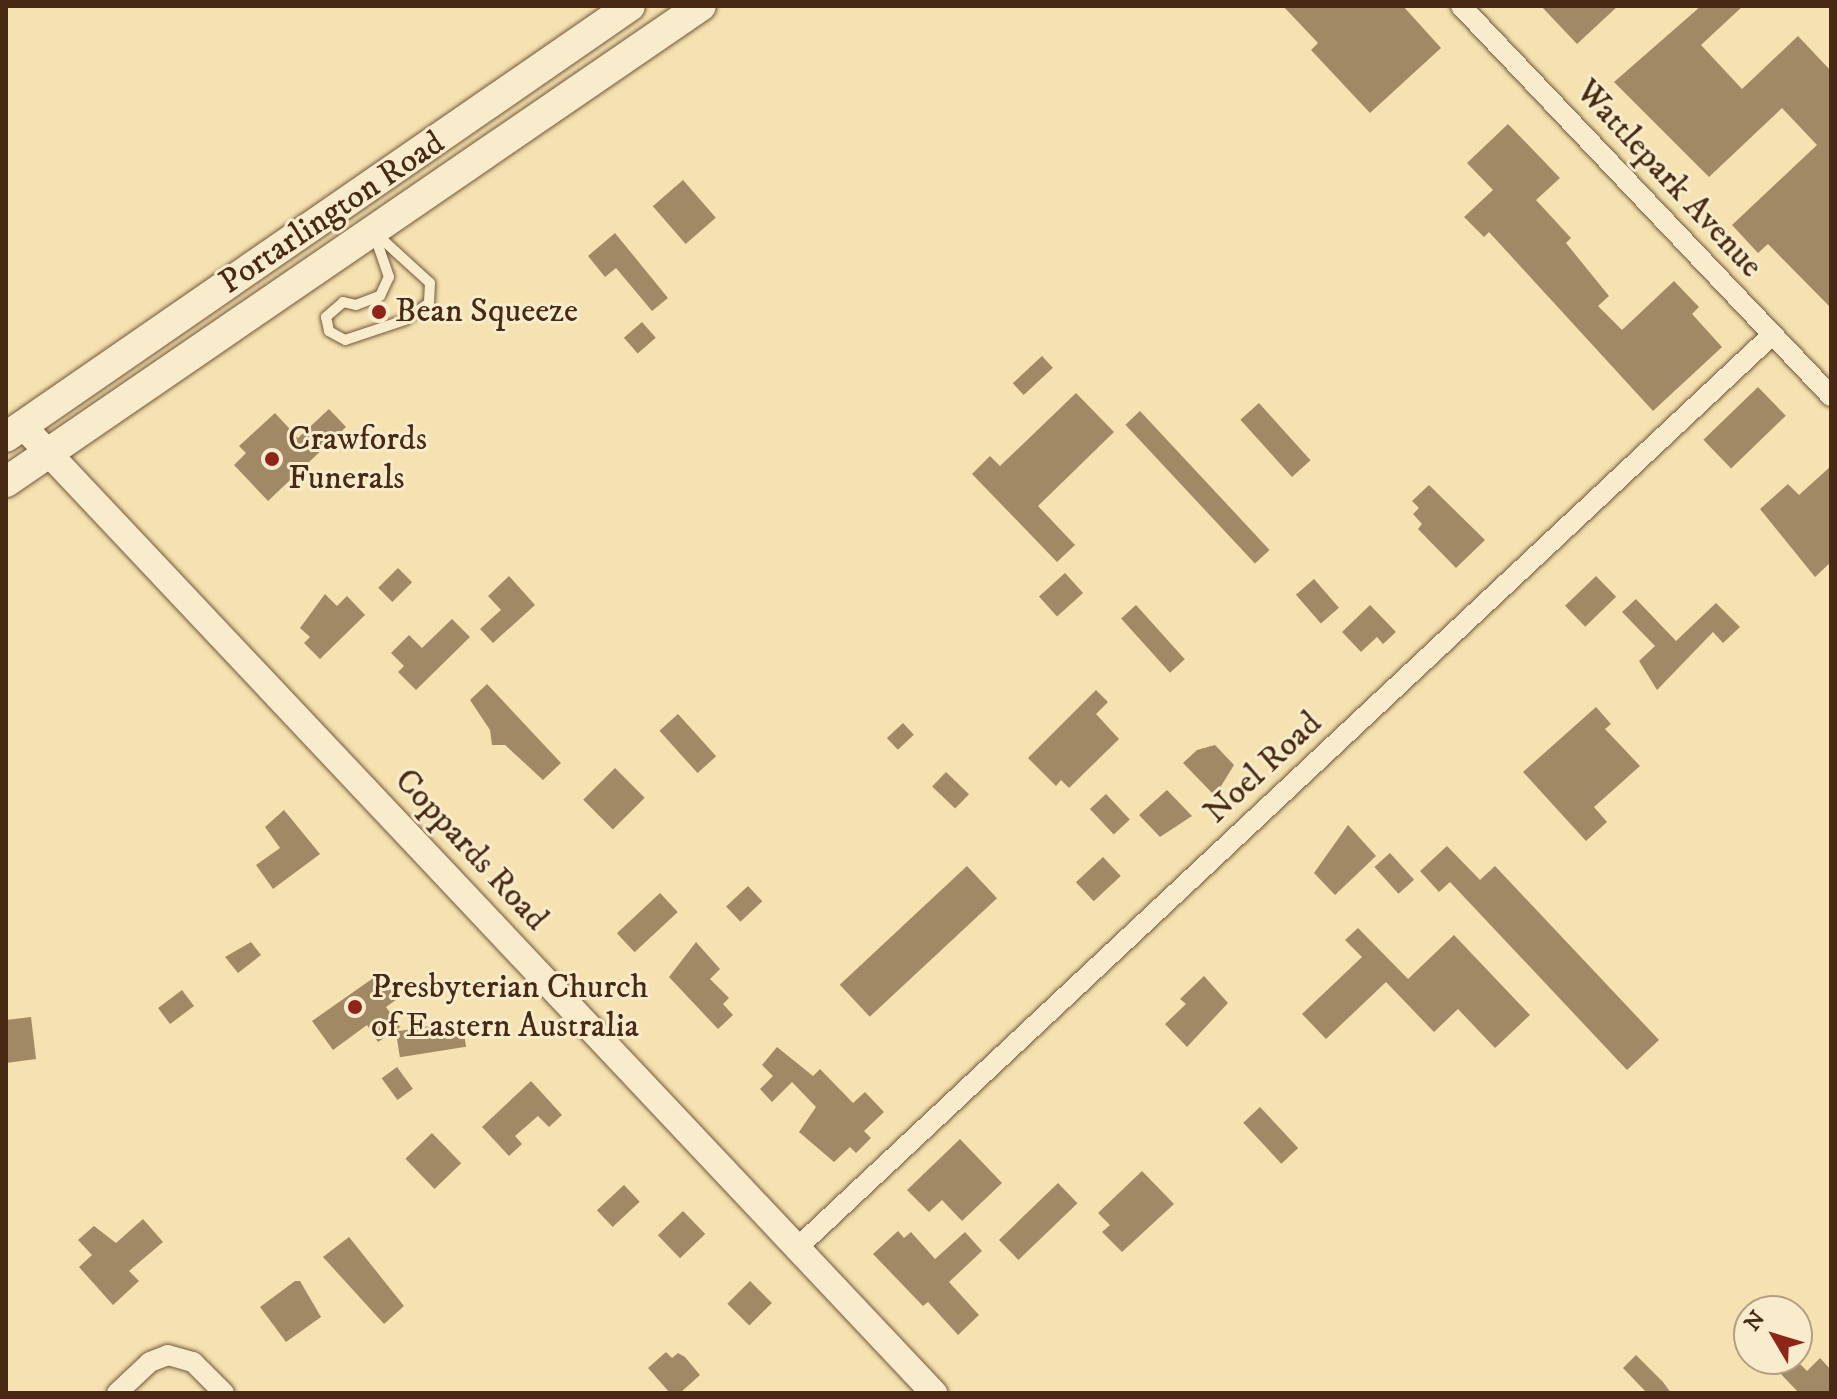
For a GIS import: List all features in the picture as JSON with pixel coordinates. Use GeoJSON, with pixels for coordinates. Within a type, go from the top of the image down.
{"type":"FeatureCollection","features":[{"type":"Feature","properties":{"kind":"main road","name":"Portarlington Road"},"geometry":{"type":"LineString","coordinates":[[15,432],[630,6]]}},
{"type":"Feature","properties":{"kind":"main road","name":"Portarlington Road"},"geometry":{"type":"LineString","coordinates":[[6,482],[701,6]]}},
{"type":"Feature","properties":{"kind":"street","name":"Wattlepark Avenue"},"geometry":{"type":"LineString","coordinates":[[1461,6],[1831,396]]}},
{"type":"Feature","properties":{"kind":"street","name":"Noel Road"},"geometry":{"type":"LineString","coordinates":[[797,1248],[1772,335]]}},
{"type":"Feature","properties":{"kind":"street","name":"Coppards Road"},"geometry":{"type":"LineString","coordinates":[[15,432],[48,453],[934,1393]]}},
{"type":"Feature","properties":{"kind":"street"},"geometry":{"type":"LineString","coordinates":[[117,1393],[150,1362],[173,1355],[197,1365],[224,1393]]}},
{"type":"Feature","properties":{"kind":"lane"},"geometry":{"type":"LineString","coordinates":[[373,231],[430,283],[429,303],[405,320],[345,340],[329,331],[326,317],[343,302],[356,305],[380,296],[389,277],[373,231]]}},
{"type":"Feature","properties":{"kind":"building"},"geometry":{"type":"Polygon","coordinates":[[[1283,6],[1403,6],[1441,48],[1370,113],[1311,50],[1318,43],[1283,6]]]}},
{"type":"Feature","properties":{"kind":"building"},"geometry":{"type":"Polygon","coordinates":[[[1541,6],[1618,6],[1577,44],[1541,6]]]}},
{"type":"Feature","properties":{"kind":"building"},"geometry":{"type":"Polygon","coordinates":[[[1701,6],[1743,6],[1701,45],[1742,89],[1798,36],[1831,71],[1831,308],[1768,244],[1758,253],[1732,225],[1817,145],[1782,108],[1709,177],[1614,82],[1701,6]]]}},
{"type":"Feature","properties":{"kind":"building"},"geometry":{"type":"Polygon","coordinates":[[[1508,124],[1560,178],[1536,200],[1571,238],[1566,243],[1609,296],[1598,306],[1622,330],[1674,281],[1699,307],[1692,314],[1722,347],[1653,411],[1489,232],[1484,237],[1464,217],[1493,190],[1467,163],[1508,124]]]}},
{"type":"Feature","properties":{"kind":"building"},"geometry":{"type":"Polygon","coordinates":[[[683,180],[716,218],[686,244],[653,206],[683,180]]]}},
{"type":"Feature","properties":{"kind":"building"},"geometry":{"type":"Polygon","coordinates":[[[615,233],[668,298],[652,311],[616,268],[605,277],[588,256],[615,233]]]}},
{"type":"Feature","properties":{"kind":"building"},"geometry":{"type":"Polygon","coordinates":[[[642,322],[656,338],[638,354],[624,338],[642,322]]]}},
{"type":"Feature","properties":{"kind":"building"},"geometry":{"type":"Polygon","coordinates":[[[1042,356],[1053,368],[1024,395],[1013,383],[1042,356]]]}},
{"type":"Feature","properties":{"kind":"building"},"geometry":{"type":"Polygon","coordinates":[[[1758,387],[1786,416],[1731,469],[1703,440],[1758,387]]]}},
{"type":"Feature","properties":{"kind":"building"},"geometry":{"type":"Polygon","coordinates":[[[1076,393],[1114,432],[1038,506],[1075,545],[1057,562],[972,474],[990,456],[1000,466],[1076,393]]]}},
{"type":"Feature","properties":{"kind":"building"},"geometry":{"type":"Polygon","coordinates":[[[1259,403],[1311,460],[1292,477],[1240,420],[1259,403]]]}},
{"type":"Feature","properties":{"kind":"building","name":"Crawfords Funerals"},"geometry":{"type":"Polygon","coordinates":[[[329,409],[346,427],[268,501],[234,465],[246,453],[239,446],[275,413],[298,438],[329,409]]]}},
{"type":"Feature","properties":{"kind":"building"},"geometry":{"type":"Polygon","coordinates":[[[1140,411],[1270,550],[1255,564],[1125,425],[1140,411]]]}},
{"type":"Feature","properties":{"kind":"building"},"geometry":{"type":"Polygon","coordinates":[[[1831,466],[1831,562],[1815,577],[1760,509],[1788,484],[1799,495],[1831,466]]]}},
{"type":"Feature","properties":{"kind":"building"},"geometry":{"type":"Polygon","coordinates":[[[1429,485],[1485,540],[1456,568],[1418,529],[1422,524],[1413,514],[1419,508],[1412,501],[1429,485]]]}},
{"type":"Feature","properties":{"kind":"building"},"geometry":{"type":"Polygon","coordinates":[[[398,568],[412,582],[392,602],[378,588],[398,568]]]}},
{"type":"Feature","properties":{"kind":"building"},"geometry":{"type":"Polygon","coordinates":[[[1065,573],[1083,593],[1057,616],[1039,596],[1065,573]]]}},
{"type":"Feature","properties":{"kind":"building"},"geometry":{"type":"Polygon","coordinates":[[[509,576],[535,605],[493,643],[480,629],[501,610],[488,596],[509,576]]]}},
{"type":"Feature","properties":{"kind":"building"},"geometry":{"type":"Polygon","coordinates":[[[1596,576],[1616,597],[1585,627],[1565,606],[1596,576]]]}},
{"type":"Feature","properties":{"kind":"building"},"geometry":{"type":"Polygon","coordinates":[[[1314,579],[1339,608],[1321,623],[1296,595],[1314,579]]]}},
{"type":"Feature","properties":{"kind":"building"},"geometry":{"type":"Polygon","coordinates":[[[325,594],[337,606],[347,596],[365,615],[320,659],[304,643],[310,637],[300,628],[325,594]]]}},
{"type":"Feature","properties":{"kind":"building"},"geometry":{"type":"Polygon","coordinates":[[[1636,599],[1676,641],[1716,603],[1740,627],[1723,643],[1713,632],[1657,690],[1639,661],[1655,646],[1622,612],[1636,599]]]}},
{"type":"Feature","properties":{"kind":"building"},"geometry":{"type":"Polygon","coordinates":[[[1136,605],[1185,659],[1170,673],[1121,618],[1136,605]]]}},
{"type":"Feature","properties":{"kind":"building"},"geometry":{"type":"Polygon","coordinates":[[[1370,605],[1396,632],[1383,644],[1377,637],[1361,652],[1342,632],[1370,605]]]}},
{"type":"Feature","properties":{"kind":"building"},"geometry":{"type":"Polygon","coordinates":[[[452,619],[470,637],[416,690],[398,672],[404,666],[391,653],[409,635],[422,648],[452,619]]]}},
{"type":"Feature","properties":{"kind":"building"},"geometry":{"type":"Polygon","coordinates":[[[487,684],[561,763],[543,780],[505,745],[492,745],[490,730],[470,700],[487,684]]]}},
{"type":"Feature","properties":{"kind":"building"},"geometry":{"type":"Polygon","coordinates":[[[1096,690],[1108,702],[1096,714],[1119,739],[1069,788],[1061,780],[1056,786],[1028,758],[1096,690]]]}},
{"type":"Feature","properties":{"kind":"building"},"geometry":{"type":"Polygon","coordinates":[[[1596,707],[1611,724],[1605,729],[1640,766],[1594,807],[1607,822],[1586,841],[1523,772],[1596,707]]]}},
{"type":"Feature","properties":{"kind":"building"},"geometry":{"type":"Polygon","coordinates":[[[678,714],[716,756],[698,773],[659,731],[678,714]]]}},
{"type":"Feature","properties":{"kind":"building"},"geometry":{"type":"Polygon","coordinates":[[[903,723],[914,735],[898,750],[887,738],[903,723]]]}},
{"type":"Feature","properties":{"kind":"building"},"geometry":{"type":"Polygon","coordinates":[[[1215,745],[1234,765],[1215,796],[1183,763],[1197,750],[1215,745]]]}},
{"type":"Feature","properties":{"kind":"building"},"geometry":{"type":"Polygon","coordinates":[[[615,768],[645,798],[613,830],[583,800],[615,768]]]}},
{"type":"Feature","properties":{"kind":"building"},"geometry":{"type":"Polygon","coordinates":[[[946,772],[969,794],[955,809],[932,786],[946,772]]]}},
{"type":"Feature","properties":{"kind":"building"},"geometry":{"type":"Polygon","coordinates":[[[1167,790],[1192,816],[1160,837],[1139,815],[1167,790]]]}},
{"type":"Feature","properties":{"kind":"building"},"geometry":{"type":"Polygon","coordinates":[[[1106,794],[1130,820],[1114,835],[1090,809],[1106,794]]]}},
{"type":"Feature","properties":{"kind":"building"},"geometry":{"type":"Polygon","coordinates":[[[284,810],[320,854],[273,889],[256,865],[280,848],[265,827],[284,810]]]}},
{"type":"Feature","properties":{"kind":"building"},"geometry":{"type":"Polygon","coordinates":[[[1348,825],[1376,856],[1335,895],[1314,873],[1348,825]]]}},
{"type":"Feature","properties":{"kind":"building"},"geometry":{"type":"Polygon","coordinates":[[[1447,846],[1480,880],[1495,866],[1659,1040],[1627,1070],[1450,882],[1439,892],[1420,871],[1447,846]]]}},
{"type":"Feature","properties":{"kind":"building"},"geometry":{"type":"Polygon","coordinates":[[[1390,853],[1414,880],[1398,894],[1374,867],[1390,853]]]}},
{"type":"Feature","properties":{"kind":"building"},"geometry":{"type":"Polygon","coordinates":[[[1103,857],[1121,876],[1094,901],[1076,882],[1103,857]]]}},
{"type":"Feature","properties":{"kind":"building"},"geometry":{"type":"Polygon","coordinates":[[[967,866],[997,898],[870,1017],[840,985],[967,866]]]}},
{"type":"Feature","properties":{"kind":"building"},"geometry":{"type":"Polygon","coordinates":[[[748,886],[762,901],[740,922],[726,906],[748,886]]]}},
{"type":"Feature","properties":{"kind":"building"},"geometry":{"type":"Polygon","coordinates":[[[660,893],[678,912],[635,952],[617,933],[660,893]]]}},
{"type":"Feature","properties":{"kind":"building"},"geometry":{"type":"Polygon","coordinates":[[[1358,928],[1408,979],[1454,935],[1530,1015],[1495,1048],[1458,1009],[1434,1032],[1386,982],[1326,1039],[1302,1014],[1362,957],[1345,940],[1358,928]]]}},
{"type":"Feature","properties":{"kind":"building"},"geometry":{"type":"Polygon","coordinates":[[[251,942],[261,955],[238,973],[225,957],[251,942]]]}},
{"type":"Feature","properties":{"kind":"building"},"geometry":{"type":"Polygon","coordinates":[[[696,942],[720,969],[710,979],[729,998],[723,1004],[733,1015],[718,1029],[669,977],[696,942]]]}},
{"type":"Feature","properties":{"kind":"building"},"geometry":{"type":"Polygon","coordinates":[[[379,974],[397,999],[386,1007],[400,1027],[378,1042],[367,1025],[333,1050],[312,1021],[379,974]]]}},
{"type":"Feature","properties":{"kind":"building"},"geometry":{"type":"Polygon","coordinates":[[[1204,976],[1228,1003],[1187,1047],[1165,1024],[1186,1004],[1180,999],[1204,976]]]}},
{"type":"Feature","properties":{"kind":"building"},"geometry":{"type":"Polygon","coordinates":[[[182,990],[194,1006],[170,1024],[158,1008],[182,990]]]}},
{"type":"Feature","properties":{"kind":"building"},"geometry":{"type":"Polygon","coordinates":[[[31,1017],[36,1059],[6,1063],[6,1020],[31,1017]]]}},
{"type":"Feature","properties":{"kind":"building"},"geometry":{"type":"Polygon","coordinates":[[[462,1021],[466,1047],[400,1057],[396,1031],[462,1021]]]}},
{"type":"Feature","properties":{"kind":"building"},"geometry":{"type":"Polygon","coordinates":[[[777,1047],[813,1076],[820,1069],[853,1103],[865,1092],[884,1112],[864,1131],[871,1138],[856,1153],[850,1147],[834,1162],[799,1132],[816,1107],[792,1082],[772,1102],[760,1089],[773,1076],[762,1065],[777,1047]]]}},
{"type":"Feature","properties":{"kind":"building"},"geometry":{"type":"Polygon","coordinates":[[[397,1067],[413,1089],[397,1100],[382,1078],[397,1067]]]}},
{"type":"Feature","properties":{"kind":"building"},"geometry":{"type":"Polygon","coordinates":[[[531,1081],[562,1115],[549,1127],[538,1116],[515,1136],[522,1144],[509,1156],[482,1127],[531,1081]]]}},
{"type":"Feature","properties":{"kind":"building"},"geometry":{"type":"Polygon","coordinates":[[[1260,1107],[1298,1148],[1281,1164],[1243,1123],[1260,1107]]]}},
{"type":"Feature","properties":{"kind":"building"},"geometry":{"type":"Polygon","coordinates":[[[432,1133],[461,1163],[435,1189],[405,1159],[432,1133]]]}},
{"type":"Feature","properties":{"kind":"building"},"geometry":{"type":"Polygon","coordinates":[[[960,1139],[1002,1183],[962,1221],[942,1200],[929,1212],[907,1190],[960,1139]]]}},
{"type":"Feature","properties":{"kind":"building"},"geometry":{"type":"Polygon","coordinates":[[[1142,1171],[1174,1204],[1122,1252],[1102,1232],[1110,1225],[1098,1213],[1142,1171]]]}},
{"type":"Feature","properties":{"kind":"building"},"geometry":{"type":"Polygon","coordinates":[[[1058,1183],[1077,1203],[1018,1260],[999,1240],[1058,1183]]]}},
{"type":"Feature","properties":{"kind":"building"},"geometry":{"type":"Polygon","coordinates":[[[624,1185],[640,1202],[613,1227],[597,1210],[624,1185]]]}},
{"type":"Feature","properties":{"kind":"building"},"geometry":{"type":"Polygon","coordinates":[[[683,1211],[705,1234],[680,1258],[658,1235],[683,1211]]]}},
{"type":"Feature","properties":{"kind":"building"},"geometry":{"type":"Polygon","coordinates":[[[143,1219],[163,1242],[129,1271],[139,1281],[113,1305],[79,1267],[92,1255],[78,1240],[94,1226],[116,1243],[143,1219]]]}},
{"type":"Feature","properties":{"kind":"building"},"geometry":{"type":"Polygon","coordinates":[[[898,1231],[904,1238],[911,1232],[935,1259],[965,1232],[982,1251],[949,1282],[979,1315],[958,1335],[928,1302],[923,1306],[873,1254],[898,1231]]]}},
{"type":"Feature","properties":{"kind":"building"},"geometry":{"type":"Polygon","coordinates":[[[349,1237],[404,1306],[384,1324],[323,1257],[349,1237]]]}},
{"type":"Feature","properties":{"kind":"building"},"geometry":{"type":"Polygon","coordinates":[[[295,1281],[300,1281],[321,1317],[286,1342],[260,1307],[295,1281]]]}},
{"type":"Feature","properties":{"kind":"building"},"geometry":{"type":"Polygon","coordinates":[[[750,1281],[772,1303],[749,1326],[727,1304],[750,1281]]]}},
{"type":"Feature","properties":{"kind":"building"},"geometry":{"type":"Polygon","coordinates":[[[666,1352],[672,1358],[678,1353],[685,1357],[700,1375],[680,1393],[670,1393],[648,1368],[666,1352]]]}},
{"type":"Feature","properties":{"kind":"building"},"geometry":{"type":"Polygon","coordinates":[[[1636,1355],[1671,1393],[1647,1393],[1623,1368],[1636,1355]]]}},
{"type":"Feature","properties":{"kind":"building"},"geometry":{"type":"Polygon","coordinates":[[[1820,1358],[1831,1370],[1831,1393],[1799,1393],[1782,1375],[1813,1375],[1813,1365],[1820,1358]]]}},
{"type":"Feature","properties":{"kind":"place","name":"Bean Squeeze"},"geometry":{"type":"Point","coordinates":[379,312]}},
{"type":"Feature","properties":{"kind":"place","name":"Crawfords Funerals"},"geometry":{"type":"Point","coordinates":[272,459]}},
{"type":"Feature","properties":{"kind":"place","name":"Presbyterian Church of Eastern Australia"},"geometry":{"type":"Point","coordinates":[355,1007]}}]}
